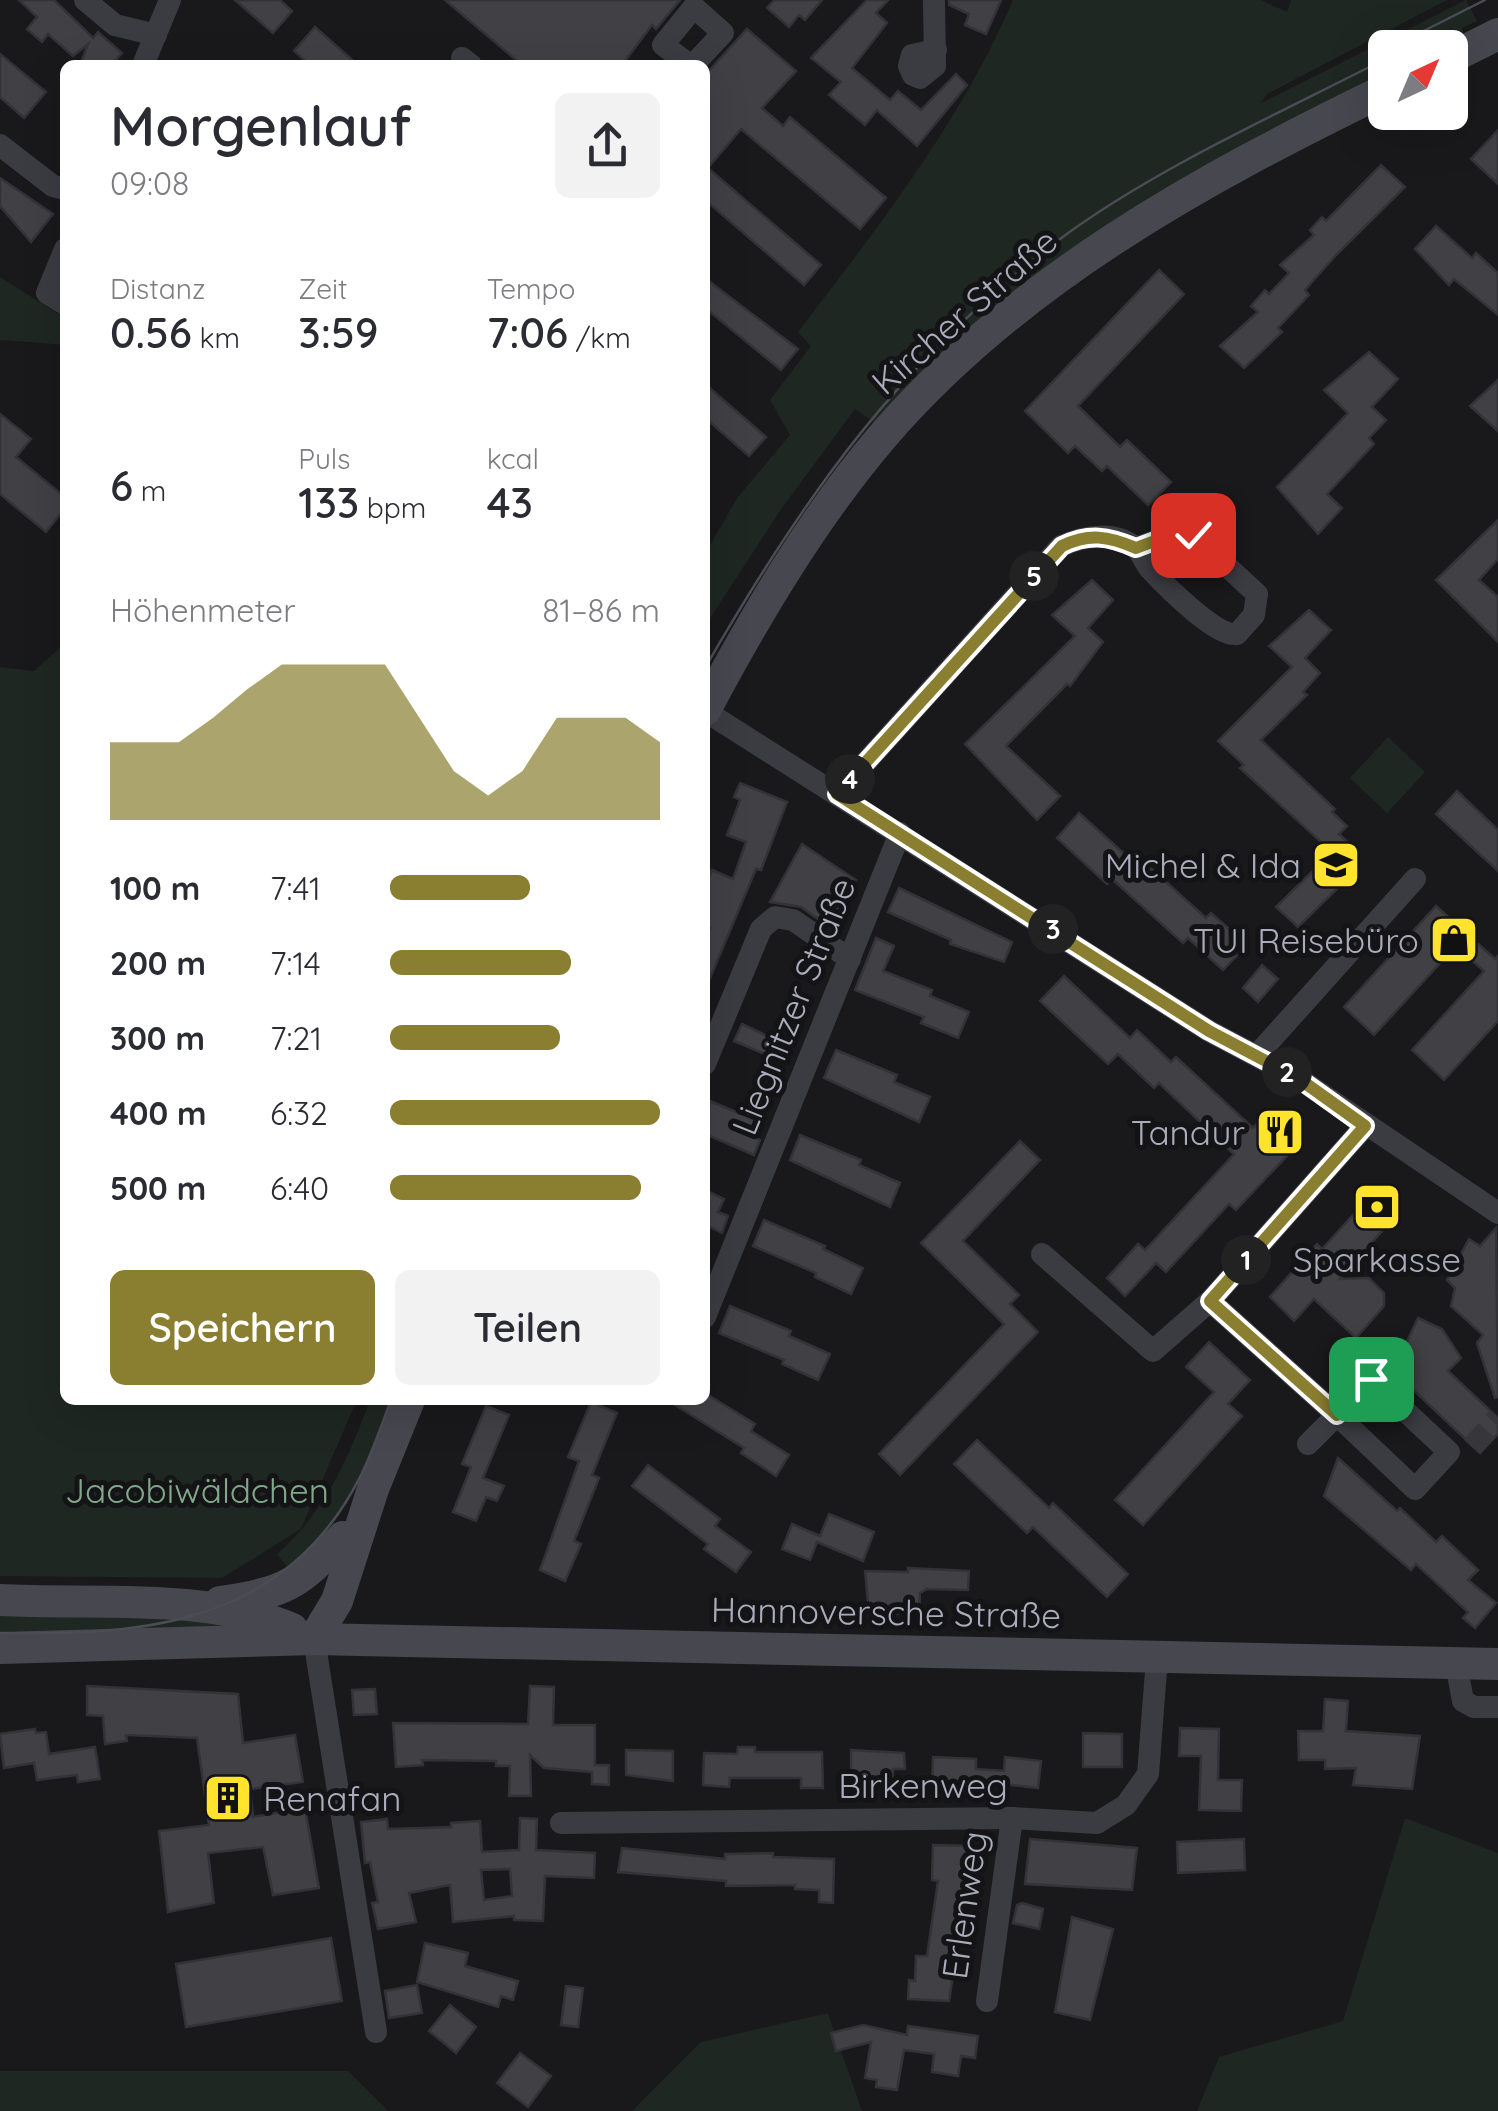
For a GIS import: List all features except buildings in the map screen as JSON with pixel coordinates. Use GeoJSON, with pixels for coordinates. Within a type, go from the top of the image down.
{"type":"FeatureCollection","features":[{"type":"Feature","properties":{"kind":"main road"},"geometry":{"type":"LineString","coordinates":[[1468,49],[1498,34]]}},
{"type":"Feature","properties":{"kind":"main road","name":"Kircher Straße"},"geometry":{"type":"LineString","coordinates":[[710,703],[822,518],[882,437],[944,372],[1072,266],[1143,220],[1242,162],[1368,99]]}},
{"type":"Feature","properties":{"kind":"main road"},"geometry":{"type":"LineString","coordinates":[[314,1639],[337,1601],[373,1489],[406,1405]]}},
{"type":"Feature","properties":{"kind":"main road"},"geometry":{"type":"LineString","coordinates":[[314,1639],[313,1594],[373,1489]]}},
{"type":"Feature","properties":{"kind":"main road"},"geometry":{"type":"LineString","coordinates":[[196,1605],[280,1591],[304,1577],[343,1537]]}},
{"type":"Feature","properties":{"kind":"main road","name":"Hannoversche Straße"},"geometry":{"type":"LineString","coordinates":[[0,1600],[196,1605],[270,1620],[314,1639]]}},
{"type":"Feature","properties":{"kind":"main road","name":"Hannoversche Straße"},"geometry":{"type":"LineString","coordinates":[[0,1648],[314,1639],[1498,1664]]}},
{"type":"Feature","properties":{"kind":"street"},"geometry":{"type":"LineString","coordinates":[[86,0],[115,24],[156,35]]}},
{"type":"Feature","properties":{"kind":"street"},"geometry":{"type":"LineString","coordinates":[[145,60],[170,0]]}},
{"type":"Feature","properties":{"kind":"street"},"geometry":{"type":"LineString","coordinates":[[934,0],[936,50]]}},
{"type":"Feature","properties":{"kind":"street"},"geometry":{"type":"LineString","coordinates":[[0,145],[60,188]]}},
{"type":"Feature","properties":{"kind":"street"},"geometry":{"type":"LineString","coordinates":[[60,262],[47,292],[60,301]]}},
{"type":"Feature","properties":{"kind":"street"},"geometry":{"type":"LineString","coordinates":[[837,794],[1062,546],[1083,536],[1112,538],[1136,548],[1148,566],[1220,633],[1237,634],[1254,615],[1257,594],[1193,535],[1160,539],[1136,548]]}},
{"type":"Feature","properties":{"kind":"street"},"geometry":{"type":"LineString","coordinates":[[710,714],[1209,1031],[1298,1078],[1498,1213]]}},
{"type":"Feature","properties":{"kind":"street","name":"Liegnitzer Straße"},"geometry":{"type":"LineString","coordinates":[[710,1304],[900,833]]}},
{"type":"Feature","properties":{"kind":"street"},"geometry":{"type":"LineString","coordinates":[[1257,1055],[1416,879]]}},
{"type":"Feature","properties":{"kind":"street"},"geometry":{"type":"LineString","coordinates":[[710,1052],[761,928],[775,917],[792,920],[850,959]]}},
{"type":"Feature","properties":{"kind":"street"},"geometry":{"type":"LineString","coordinates":[[1042,1254],[1153,1352],[1210,1301],[1365,1126]]}},
{"type":"Feature","properties":{"kind":"street"},"geometry":{"type":"LineString","coordinates":[[1210,1301],[1337,1415],[1415,1489],[1460,1450],[1371,1379],[1337,1415],[1308,1444]]}},
{"type":"Feature","properties":{"kind":"street"},"geometry":{"type":"LineString","coordinates":[[314,1639],[376,2032]]}},
{"type":"Feature","properties":{"kind":"street","name":"Birkenweg"},"geometry":{"type":"LineString","coordinates":[[561,1823],[1012,1818],[1097,1823],[1126,1805],[1148,1774],[1158,1658]]}},
{"type":"Feature","properties":{"kind":"street"},"geometry":{"type":"LineString","coordinates":[[1456,1664],[1463,1701],[1474,1707],[1498,1707]]}},
{"type":"Feature","properties":{"kind":"street","name":"Erlenweg"},"geometry":{"type":"LineString","coordinates":[[986,2001],[1012,1818]]}},
{"type":"Feature","properties":{"kind":"green space"},"geometry":{"type":"Polygon","coordinates":[[[1013,0],[1261,0],[1287,12],[1291,0],[1447,0],[1390,30],[1368,30],[1368,41],[1267,94],[1261,103],[1368,49],[1368,88],[1279,132],[875,423],[855,409],[782,508],[710,618],[710,545],[737,498],[790,435],[770,400],[811,346],[798,332],[916,172],[969,89],[1013,0]]]}},
{"type":"Feature","properties":{"kind":"green space"},"geometry":{"type":"Polygon","coordinates":[[[1466,0],[1477,21],[1462,28],[1406,30],[1466,0]]]}},
{"type":"Feature","properties":{"kind":"green space"},"geometry":{"type":"Polygon","coordinates":[[[0,277],[60,315],[60,345],[0,340],[0,277]]]}},
{"type":"Feature","properties":{"kind":"green space","name":"Jacobiwäldchen"},"geometry":{"type":"Polygon","coordinates":[[[60,648],[60,1405],[355,1405],[301,1529],[222,1578],[0,1576],[0,667],[34,671],[60,648]]]}},
{"type":"Feature","properties":{"kind":"green space"},"geometry":{"type":"Polygon","coordinates":[[[1388,737],[1425,772],[1387,813],[1350,778],[1388,737]]]}},
{"type":"Feature","properties":{"kind":"green space"},"geometry":{"type":"Polygon","coordinates":[[[368,1405],[394,1405],[354,1492],[327,1532],[291,1572],[277,1554],[322,1502],[353,1444],[368,1405]]]}},
{"type":"Feature","properties":{"kind":"green space"},"geometry":{"type":"Polygon","coordinates":[[[0,1611],[136,1612],[270,1627],[0,1638],[0,1611]]]}},
{"type":"Feature","properties":{"kind":"green space"},"geometry":{"type":"Polygon","coordinates":[[[1405,1818],[1498,1853],[1498,2111],[1197,2111],[1219,2057],[1343,2021],[1405,1818]]]}},
{"type":"Feature","properties":{"kind":"green space"},"geometry":{"type":"Polygon","coordinates":[[[828,2013],[862,2111],[632,2111],[701,2042],[828,2013]]]}},
{"type":"Feature","properties":{"kind":"green space"},"geometry":{"type":"Polygon","coordinates":[[[0,2071],[348,2071],[388,2111],[0,2111],[0,2071]]]}},
{"type":"Feature","properties":{"kind":"tunnel"},"geometry":{"type":"LineString","coordinates":[[1472,1447],[1498,1418]]}},
{"type":"Feature","properties":{"kind":"tram line"},"geometry":{"type":"LineString","coordinates":[[1426,30],[1485,0]]}},
{"type":"Feature","properties":{"kind":"tram line"},"geometry":{"type":"LineString","coordinates":[[710,659],[780,545],[860,434],[903,383],[1003,285],[1060,239],[1136,189],[1368,68]]}},
{"type":"Feature","properties":{"kind":"tram line"},"geometry":{"type":"LineString","coordinates":[[0,1633],[107,1631],[158,1624],[206,1612],[251,1592],[292,1565],[328,1527],[359,1479],[389,1405]]}},
{"type":"Feature","properties":{"kind":"place","name":"Michel & Ida"},"geometry":{"type":"Point","coordinates":[1336,865]}},
{"type":"Feature","properties":{"kind":"place","name":"TUI Reisebüro"},"geometry":{"type":"Point","coordinates":[1454,940]}},
{"type":"Feature","properties":{"kind":"place","name":"Tandur"},"geometry":{"type":"Point","coordinates":[1280,1132]}},
{"type":"Feature","properties":{"kind":"place","name":"Sparkasse"},"geometry":{"type":"Point","coordinates":[1377,1207]}},
{"type":"Feature","properties":{"kind":"place","name":"Renafan"},"geometry":{"type":"Point","coordinates":[228,1798]}},
{"type":"Feature","properties":{"kind":"route"},"geometry":{"type":"LineString","coordinates":[[1193,535],[1160,539],[1136,548],[1112,538],[1083,536],[1062,546],[837,794],[1209,1031],[1298,1078],[1365,1126],[1210,1301],[1337,1415],[1371,1379]]}}]}
